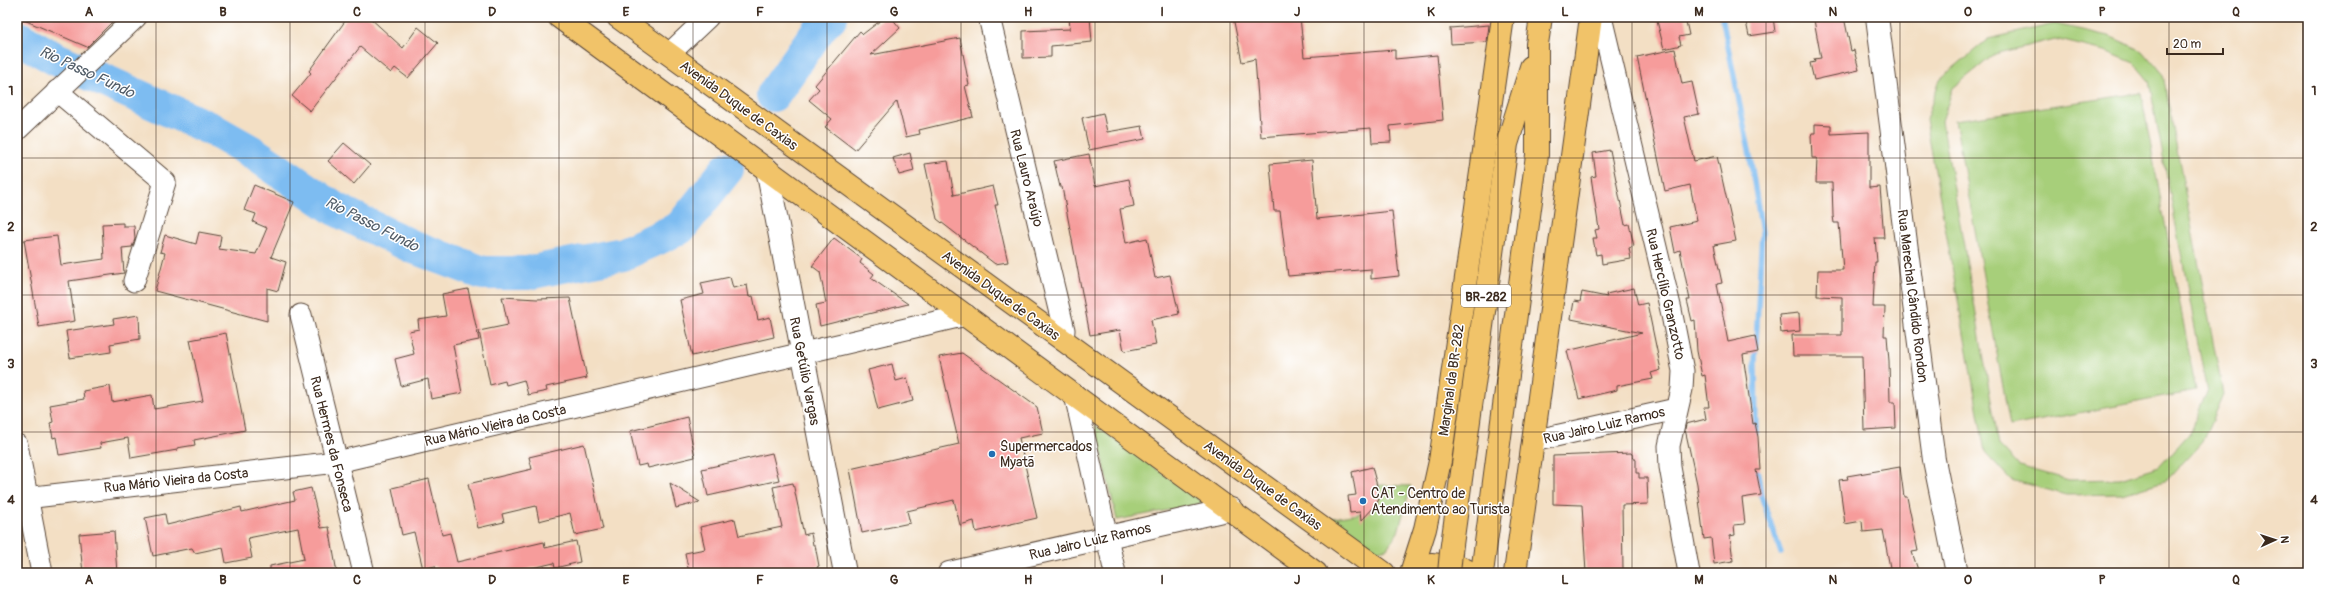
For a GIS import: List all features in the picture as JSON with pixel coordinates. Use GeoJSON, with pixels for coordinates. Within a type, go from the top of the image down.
{"type":"FeatureCollection","features":[{"type":"Feature","properties":{"kind":"main road"},"geometry":{"type":"LineString","coordinates":[[559,17],[1231,509],[1316,573]]}},
{"type":"Feature","properties":{"kind":"main road","name":"Avenida Duque de Caxias"},"geometry":{"type":"LineString","coordinates":[[618,17],[1384,573]]}},
{"type":"Feature","properties":{"kind":"main road","name":"Marginal da BR-282"},"geometry":{"type":"LineString","coordinates":[[1412,573],[1425,528],[1440,461],[1503,17]]}},
{"type":"Feature","properties":{"kind":"main road","name":"BR-282"},"geometry":{"type":"LineString","coordinates":[[1479,568],[1537,155],[1537,44],[1541,17]]}},
{"type":"Feature","properties":{"kind":"main road"},"geometry":{"type":"LineString","coordinates":[[1515,573],[1591,17]]}},
{"type":"Feature","properties":{"kind":"main road","name":"BR-282"},"geometry":{"type":"LineString","coordinates":[[1450,563],[1506,144],[1537,44]]}},
{"type":"Feature","properties":{"kind":"main road"},"geometry":{"type":"LineString","coordinates":[[1412,573],[1431,564],[1479,568]]}},
{"type":"Feature","properties":{"kind":"street"},"geometry":{"type":"LineString","coordinates":[[17,130],[136,17]]}},
{"type":"Feature","properties":{"kind":"street"},"geometry":{"type":"LineString","coordinates":[[669,54],[708,17]]}},
{"type":"Feature","properties":{"kind":"street","name":"Rua Lauro Araújo"},"geometry":{"type":"LineString","coordinates":[[989,17],[1064,330],[1063,340]]}},
{"type":"Feature","properties":{"kind":"street","name":"Rua Hercílio Granzotto"},"geometry":{"type":"LineString","coordinates":[[1601,17],[1678,340],[1683,371],[1682,389],[1668,446],[1670,467],[1689,573]]}},
{"type":"Feature","properties":{"kind":"street","name":"Rua Marechal Cândido Rondon"},"geometry":{"type":"LineString","coordinates":[[1876,17],[1934,460],[1957,573]]}},
{"type":"Feature","properties":{"kind":"street"},"geometry":{"type":"LineString","coordinates":[[57,92],[165,182],[134,281]]}},
{"type":"Feature","properties":{"kind":"street","name":"Rua Getúlio Vargas"},"geometry":{"type":"LineString","coordinates":[[766,169],[845,573]]}},
{"type":"Feature","properties":{"kind":"street","name":"Rua Hermes da Fonseca"},"geometry":{"type":"LineString","coordinates":[[301,315],[364,573]]}},
{"type":"Feature","properties":{"kind":"street","name":"Rua Mário Vieira da Costa"},"geometry":{"type":"LineString","coordinates":[[22,498],[337,462],[966,315]]}},
{"type":"Feature","properties":{"kind":"street"},"geometry":{"type":"LineString","coordinates":[[1074,395],[1115,573]]}},
{"type":"Feature","properties":{"kind":"street","name":"Rua Jairo Luiz Ramos"},"geometry":{"type":"LineString","coordinates":[[1533,441],[1676,409]]}},
{"type":"Feature","properties":{"kind":"street"},"geometry":{"type":"LineString","coordinates":[[17,445],[22,498],[42,573]]}},
{"type":"Feature","properties":{"kind":"street","name":"Rua Jairo Luiz Ramos"},"geometry":{"type":"LineString","coordinates":[[949,573],[1231,509]]}},
{"type":"Feature","properties":{"kind":"green space"},"geometry":{"type":"Polygon","coordinates":[[[2055,24],[2109,36],[2143,51],[2163,75],[2223,394],[2202,442],[2167,480],[2122,494],[2067,495],[2011,480],[1985,452],[1926,120],[1940,79],[1988,39],[2055,24]],[[2055,39],[1995,54],[1953,88],[1942,121],[1999,445],[2019,466],[2069,480],[2120,479],[2159,467],[2189,434],[2207,392],[2149,81],[2134,63],[2105,51],[2055,39]]]}},
{"type":"Feature","properties":{"kind":"green space"},"geometry":{"type":"Polygon","coordinates":[[[2141,93],[2196,391],[2010,426],[1955,120],[2141,93]]]}},
{"type":"Feature","properties":{"kind":"green space"},"geometry":{"type":"Polygon","coordinates":[[[1095,425],[1204,503],[1117,520],[1095,425]]]}},
{"type":"Feature","properties":{"kind":"green space"},"geometry":{"type":"Polygon","coordinates":[[[1378,485],[1411,486],[1398,532],[1387,548],[1371,552],[1353,542],[1348,532],[1327,519],[1370,512],[1380,497],[1378,485]]]}},
{"type":"Feature","properties":{"kind":"building"},"geometry":{"type":"Polygon","coordinates":[[[17,17],[117,17],[87,47],[17,17]]]}},
{"type":"Feature","properties":{"kind":"building"},"geometry":{"type":"Polygon","coordinates":[[[348,17],[369,17],[403,48],[418,27],[438,43],[408,78],[395,68],[391,73],[360,47],[310,111],[292,96],[311,73],[309,71],[348,17]]]}},
{"type":"Feature","properties":{"kind":"building"},"geometry":{"type":"Polygon","coordinates":[[[885,17],[891,17],[900,28],[871,55],[960,38],[969,85],[965,86],[973,117],[919,130],[920,134],[906,137],[897,101],[855,150],[825,127],[832,119],[809,100],[819,89],[815,85],[860,31],[863,34],[885,17]]]}},
{"type":"Feature","properties":{"kind":"building"},"geometry":{"type":"Polygon","coordinates":[[[1069,17],[1090,17],[1092,42],[1051,46],[1051,57],[1023,58],[1023,31],[1070,29],[1069,17]]]}},
{"type":"Feature","properties":{"kind":"building"},"geometry":{"type":"Polygon","coordinates":[[[1233,17],[1300,17],[1304,57],[1395,50],[1395,59],[1437,55],[1443,120],[1390,126],[1391,142],[1372,143],[1371,128],[1261,137],[1255,59],[1242,62],[1233,17]]]}},
{"type":"Feature","properties":{"kind":"building"},"geometry":{"type":"Polygon","coordinates":[[[1673,17],[1685,17],[1689,35],[1679,37],[1681,45],[1664,49],[1657,21],[1673,17]]]}},
{"type":"Feature","properties":{"kind":"building"},"geometry":{"type":"Polygon","coordinates":[[[1745,17],[1773,17],[1775,32],[1749,36],[1745,17]]]}},
{"type":"Feature","properties":{"kind":"building"},"geometry":{"type":"Polygon","coordinates":[[[1828,17],[1844,17],[1851,51],[1854,50],[1859,70],[1814,80],[1810,63],[1815,62],[1814,59],[1821,58],[1814,20],[1828,17]]]}},
{"type":"Feature","properties":{"kind":"building"},"geometry":{"type":"Polygon","coordinates":[[[1489,25],[1487,42],[1451,44],[1450,28],[1489,25]]]}},
{"type":"Feature","properties":{"kind":"building"},"geometry":{"type":"Polygon","coordinates":[[[1675,49],[1682,84],[1692,82],[1699,114],[1684,117],[1694,161],[1717,156],[1736,241],[1714,245],[1722,283],[1717,284],[1728,342],[1755,336],[1758,352],[1743,355],[1753,424],[1755,423],[1758,437],[1760,470],[1756,470],[1761,495],[1742,498],[1745,524],[1734,525],[1735,535],[1730,536],[1733,561],[1714,564],[1711,538],[1704,539],[1697,484],[1685,429],[1686,424],[1706,419],[1704,407],[1709,407],[1705,375],[1702,376],[1697,351],[1695,320],[1692,321],[1687,300],[1690,300],[1680,250],[1675,252],[1670,227],[1697,221],[1690,185],[1665,191],[1637,57],[1675,49]]]}},
{"type":"Feature","properties":{"kind":"building"},"geometry":{"type":"Polygon","coordinates":[[[1103,113],[1107,132],[1142,126],[1145,139],[1089,150],[1082,118],[1103,113]]]}},
{"type":"Feature","properties":{"kind":"building"},"geometry":{"type":"Polygon","coordinates":[[[1815,124],[1831,125],[1831,134],[1869,132],[1869,188],[1880,187],[1884,238],[1875,238],[1877,262],[1875,262],[1873,307],[1885,307],[1884,336],[1887,336],[1890,402],[1895,402],[1896,428],[1864,430],[1862,356],[1793,356],[1792,335],[1842,335],[1842,297],[1817,296],[1818,270],[1843,270],[1839,223],[1834,223],[1833,216],[1832,183],[1816,183],[1817,158],[1812,158],[1811,136],[1812,133],[1815,133],[1815,124]]]}},
{"type":"Feature","properties":{"kind":"building"},"geometry":{"type":"Polygon","coordinates":[[[344,143],[370,165],[354,184],[328,161],[344,143]]]}},
{"type":"Feature","properties":{"kind":"building"},"geometry":{"type":"Polygon","coordinates":[[[1610,150],[1625,225],[1629,224],[1634,246],[1629,248],[1631,259],[1602,264],[1601,254],[1596,255],[1593,238],[1597,238],[1595,230],[1599,229],[1591,177],[1596,176],[1593,153],[1610,150]]]}},
{"type":"Feature","properties":{"kind":"building"},"geometry":{"type":"Polygon","coordinates":[[[910,153],[914,171],[899,175],[893,158],[910,153]]]}},
{"type":"Feature","properties":{"kind":"building"},"geometry":{"type":"Polygon","coordinates":[[[1089,154],[1095,186],[1129,179],[1134,206],[1120,209],[1126,243],[1147,238],[1155,278],[1170,275],[1179,314],[1151,320],[1156,345],[1124,351],[1120,330],[1090,335],[1062,187],[1060,187],[1054,161],[1089,154]]]}},
{"type":"Feature","properties":{"kind":"building"},"geometry":{"type":"Polygon","coordinates":[[[1312,160],[1317,219],[1392,211],[1399,276],[1371,279],[1371,269],[1288,276],[1280,211],[1274,211],[1270,164],[1312,160]]]}},
{"type":"Feature","properties":{"kind":"building"},"geometry":{"type":"Polygon","coordinates":[[[948,161],[954,195],[993,186],[998,205],[995,205],[1008,262],[995,264],[937,219],[925,164],[948,161]]]}},
{"type":"Feature","properties":{"kind":"building"},"geometry":{"type":"Polygon","coordinates":[[[254,185],[294,202],[271,257],[286,262],[278,291],[267,288],[267,321],[155,291],[165,253],[160,252],[165,235],[196,244],[199,232],[221,236],[219,249],[256,254],[267,228],[253,222],[256,214],[244,210],[254,185]]]}},
{"type":"Feature","properties":{"kind":"building"},"geometry":{"type":"Polygon","coordinates":[[[123,223],[123,226],[134,226],[135,239],[132,247],[122,248],[124,273],[69,281],[75,321],[39,327],[24,240],[57,236],[61,265],[104,259],[102,224],[123,223]]]}},
{"type":"Feature","properties":{"kind":"building"},"geometry":{"type":"Polygon","coordinates":[[[834,238],[862,259],[860,263],[874,274],[871,278],[908,304],[820,326],[816,305],[826,303],[820,272],[812,266],[834,238]]]}},
{"type":"Feature","properties":{"kind":"building"},"geometry":{"type":"Polygon","coordinates":[[[730,277],[733,288],[747,285],[749,297],[753,296],[758,320],[770,317],[774,337],[692,356],[680,300],[704,294],[701,283],[730,277]]]}},
{"type":"Feature","properties":{"kind":"building"},"geometry":{"type":"Polygon","coordinates":[[[1634,288],[1638,305],[1647,303],[1661,370],[1651,373],[1653,379],[1617,386],[1617,390],[1579,399],[1567,351],[1642,333],[1571,319],[1574,301],[1580,302],[1582,292],[1607,297],[1606,294],[1634,288]]]}},
{"type":"Feature","properties":{"kind":"building"},"geometry":{"type":"Polygon","coordinates":[[[468,289],[479,340],[453,345],[462,393],[431,399],[428,379],[401,386],[395,359],[414,354],[409,331],[419,329],[418,320],[446,316],[442,294],[468,289]]]}},
{"type":"Feature","properties":{"kind":"building"},"geometry":{"type":"Polygon","coordinates":[[[502,297],[537,299],[570,298],[587,378],[546,387],[547,391],[528,395],[524,380],[506,385],[505,381],[490,385],[479,331],[508,325],[502,297]]]}},
{"type":"Feature","properties":{"kind":"building"},"geometry":{"type":"Polygon","coordinates":[[[1799,313],[1800,331],[1781,333],[1779,315],[1799,313]]]}},
{"type":"Feature","properties":{"kind":"building"},"geometry":{"type":"Polygon","coordinates":[[[139,315],[140,339],[110,344],[111,352],[70,358],[66,331],[114,324],[113,319],[139,315]]]}},
{"type":"Feature","properties":{"kind":"building"},"geometry":{"type":"Polygon","coordinates":[[[226,333],[245,430],[194,440],[195,445],[177,448],[177,450],[131,458],[128,438],[100,443],[101,448],[59,455],[56,437],[53,438],[50,423],[53,422],[50,405],[84,399],[83,391],[110,386],[112,402],[152,395],[154,409],[203,401],[190,340],[226,333]]]}},
{"type":"Feature","properties":{"kind":"building","name":"Supermercados Myatã"},"geometry":{"type":"Polygon","coordinates":[[[962,353],[1037,407],[1043,433],[1019,438],[1037,518],[976,532],[974,521],[960,525],[954,500],[907,511],[910,523],[862,533],[850,469],[959,444],[939,357],[962,353]]]}},
{"type":"Feature","properties":{"kind":"building"},"geometry":{"type":"Polygon","coordinates":[[[892,364],[896,381],[907,378],[913,401],[878,410],[868,370],[892,364]]]}},
{"type":"Feature","properties":{"kind":"building"},"geometry":{"type":"Polygon","coordinates":[[[687,417],[695,457],[648,468],[647,464],[638,466],[630,431],[687,417]]]}},
{"type":"Feature","properties":{"kind":"building"},"geometry":{"type":"Polygon","coordinates":[[[584,444],[603,529],[575,535],[570,513],[539,521],[536,506],[502,514],[504,522],[478,528],[468,484],[532,469],[529,457],[584,444]]]}},
{"type":"Feature","properties":{"kind":"building"},"geometry":{"type":"Polygon","coordinates":[[[772,453],[779,480],[708,496],[702,469],[772,453]]]}},
{"type":"Feature","properties":{"kind":"building"},"geometry":{"type":"Polygon","coordinates":[[[1631,453],[1636,460],[1636,473],[1639,473],[1639,478],[1647,478],[1648,504],[1622,505],[1623,570],[1620,570],[1620,573],[1586,573],[1582,505],[1553,504],[1553,456],[1631,453]]]}},
{"type":"Feature","properties":{"kind":"building"},"geometry":{"type":"Polygon","coordinates":[[[1372,467],[1380,497],[1376,505],[1361,521],[1360,512],[1350,513],[1348,496],[1356,495],[1352,472],[1372,467]]]}},
{"type":"Feature","properties":{"kind":"building"},"geometry":{"type":"Polygon","coordinates":[[[1900,467],[1904,497],[1907,497],[1918,551],[1912,552],[1919,573],[1891,573],[1883,530],[1863,532],[1862,521],[1845,524],[1839,480],[1848,479],[1847,476],[1900,467]]]}},
{"type":"Feature","properties":{"kind":"building"},"geometry":{"type":"Polygon","coordinates":[[[429,479],[442,535],[450,533],[457,562],[544,542],[545,548],[576,541],[580,562],[555,568],[554,563],[511,573],[436,573],[435,566],[423,569],[414,532],[402,535],[392,488],[429,479]]]}},
{"type":"Feature","properties":{"kind":"building"},"geometry":{"type":"Polygon","coordinates":[[[670,483],[700,502],[676,508],[670,483]]]}},
{"type":"Feature","properties":{"kind":"building"},"geometry":{"type":"Polygon","coordinates":[[[793,483],[804,535],[811,533],[813,545],[815,545],[819,566],[817,567],[818,573],[792,573],[791,570],[775,573],[689,573],[685,553],[705,549],[700,527],[735,519],[739,536],[782,527],[773,487],[793,483]]]}},
{"type":"Feature","properties":{"kind":"building"},"geometry":{"type":"Polygon","coordinates":[[[311,488],[321,528],[329,527],[337,573],[270,573],[270,566],[304,559],[298,528],[248,538],[252,558],[226,563],[223,547],[195,553],[192,548],[153,556],[145,518],[165,514],[167,525],[241,507],[242,512],[295,500],[293,492],[311,488]]]}},
{"type":"Feature","properties":{"kind":"building"},"geometry":{"type":"Polygon","coordinates":[[[114,531],[117,573],[83,573],[79,534],[114,531]]]}},
{"type":"Feature","properties":{"kind":"waterway","name":"Rio Passo Fundo"},"geometry":{"type":"LineString","coordinates":[[773,95],[824,22],[831,17]]}},
{"type":"Feature","properties":{"kind":"waterway"},"geometry":{"type":"LineString","coordinates":[[1722,17],[1749,150],[1762,233],[1755,361],[1756,433]]}},
{"type":"Feature","properties":{"kind":"waterway","name":"Rio Passo Fundo"},"geometry":{"type":"LineString","coordinates":[[17,37],[54,58],[213,130],[252,152],[335,209],[411,246],[483,273],[527,273],[623,254],[680,228],[727,169]]}},
{"type":"Feature","properties":{"kind":"waterway"},"geometry":{"type":"LineString","coordinates":[[1756,463],[1761,495],[1781,553]]}},
{"type":"Feature","properties":{"kind":"place","name":"Supermercados Myatã"},"geometry":{"type":"Point","coordinates":[992,454]}},
{"type":"Feature","properties":{"kind":"place","name":"CAT - Centro de Atendimento ao Turista"},"geometry":{"type":"Point","coordinates":[1363,501]}}]}
